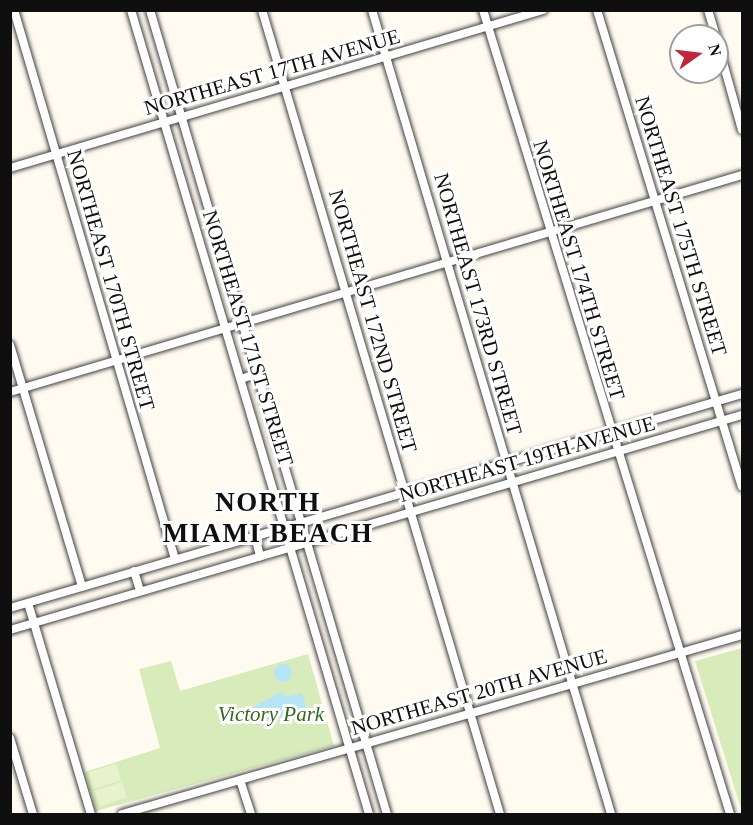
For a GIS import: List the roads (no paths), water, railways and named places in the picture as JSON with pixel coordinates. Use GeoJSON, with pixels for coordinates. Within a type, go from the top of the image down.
{"type":"FeatureCollection","features":[{"type":"Feature","properties":{"kind":"street","name":"NORTHEAST 170TH STREET"},"geometry":{"type":"LineString","coordinates":[[14,10],[175,559]]}},
{"type":"Feature","properties":{"kind":"street","name":"NORTHEAST 171ST STREET"},"geometry":{"type":"LineString","coordinates":[[131,10],[293,546],[369,814]]}},
{"type":"Feature","properties":{"kind":"street","name":"NORTHEAST 171ST STREET"},"geometry":{"type":"LineString","coordinates":[[150,10],[387,814]]}},
{"type":"Feature","properties":{"kind":"street","name":"NORTHEAST 172ND STREET"},"geometry":{"type":"LineString","coordinates":[[262,10],[500,814]]}},
{"type":"Feature","properties":{"kind":"street","name":"NORTHEAST 173RD STREET"},"geometry":{"type":"LineString","coordinates":[[372,10],[611,814]]}},
{"type":"Feature","properties":{"kind":"street","name":"NORTHEAST 174TH STREET"},"geometry":{"type":"LineString","coordinates":[[483,10],[610,433],[730,814]]}},
{"type":"Feature","properties":{"kind":"street","name":"NORTHEAST 17TH AVENUE"},"geometry":{"type":"LineString","coordinates":[[10,168],[543,10]]}},
{"type":"Feature","properties":{"kind":"street","name":"NORTHEAST 175TH STREET"},"geometry":{"type":"LineString","coordinates":[[597,10],[742,486]]}},
{"type":"Feature","properties":{"kind":"street"},"geometry":{"type":"LineString","coordinates":[[729,84],[742,130]]}},
{"type":"Feature","properties":{"kind":"street"},"geometry":{"type":"LineString","coordinates":[[10,392],[116,362],[446,260],[742,175]]}},
{"type":"Feature","properties":{"kind":"street"},"geometry":{"type":"LineString","coordinates":[[10,345],[82,587]]}},
{"type":"Feature","properties":{"kind":"street"},"geometry":{"type":"LineString","coordinates":[[241,379],[258,373]]}},
{"type":"Feature","properties":{"kind":"street","name":"NORTHEAST 19TH AVENUE"},"geometry":{"type":"LineString","coordinates":[[10,608],[742,394]]}},
{"type":"Feature","properties":{"kind":"street","name":"NORTHEAST 19TH AVENUE"},"geometry":{"type":"LineString","coordinates":[[10,630],[742,415]]}},
{"type":"Feature","properties":{"kind":"street"},"geometry":{"type":"LineString","coordinates":[[266,460],[282,455]]}},
{"type":"Feature","properties":{"kind":"street"},"geometry":{"type":"LineString","coordinates":[[255,537],[260,556]]}},
{"type":"Feature","properties":{"kind":"street"},"geometry":{"type":"LineString","coordinates":[[135,571],[140,591]]}},
{"type":"Feature","properties":{"kind":"street"},"geometry":{"type":"LineString","coordinates":[[28,603],[91,814]]}},
{"type":"Feature","properties":{"kind":"street","name":"NORTHEAST 20TH AVENUE"},"geometry":{"type":"LineString","coordinates":[[122,814],[148,811],[240,780],[742,635]]}},
{"type":"Feature","properties":{"kind":"street"},"geometry":{"type":"LineString","coordinates":[[10,738],[33,814]]}},
{"type":"Feature","properties":{"kind":"street"},"geometry":{"type":"LineString","coordinates":[[240,780],[251,814]]}},
{"type":"Feature","properties":{"kind":"water"},"geometry":{"type":"Polygon","coordinates":[[[283,664],[289,667],[292,673],[289,679],[283,682],[277,679],[274,673],[277,667],[283,664]]]}},
{"type":"Feature","properties":{"kind":"water"},"geometry":{"type":"Polygon","coordinates":[[[283,691],[286,697],[302,693],[307,710],[256,725],[251,708],[283,691]]]}},
{"type":"Feature","properties":{"kind":"district","name":"NORTH MIAMI BEACH"},"geometry":{"type":"Point","coordinates":[268,518]}},
{"type":"Feature","properties":{"kind":"park label","name":"Victory Park"},"geometry":{"type":"Point","coordinates":[271,714]}}]}
